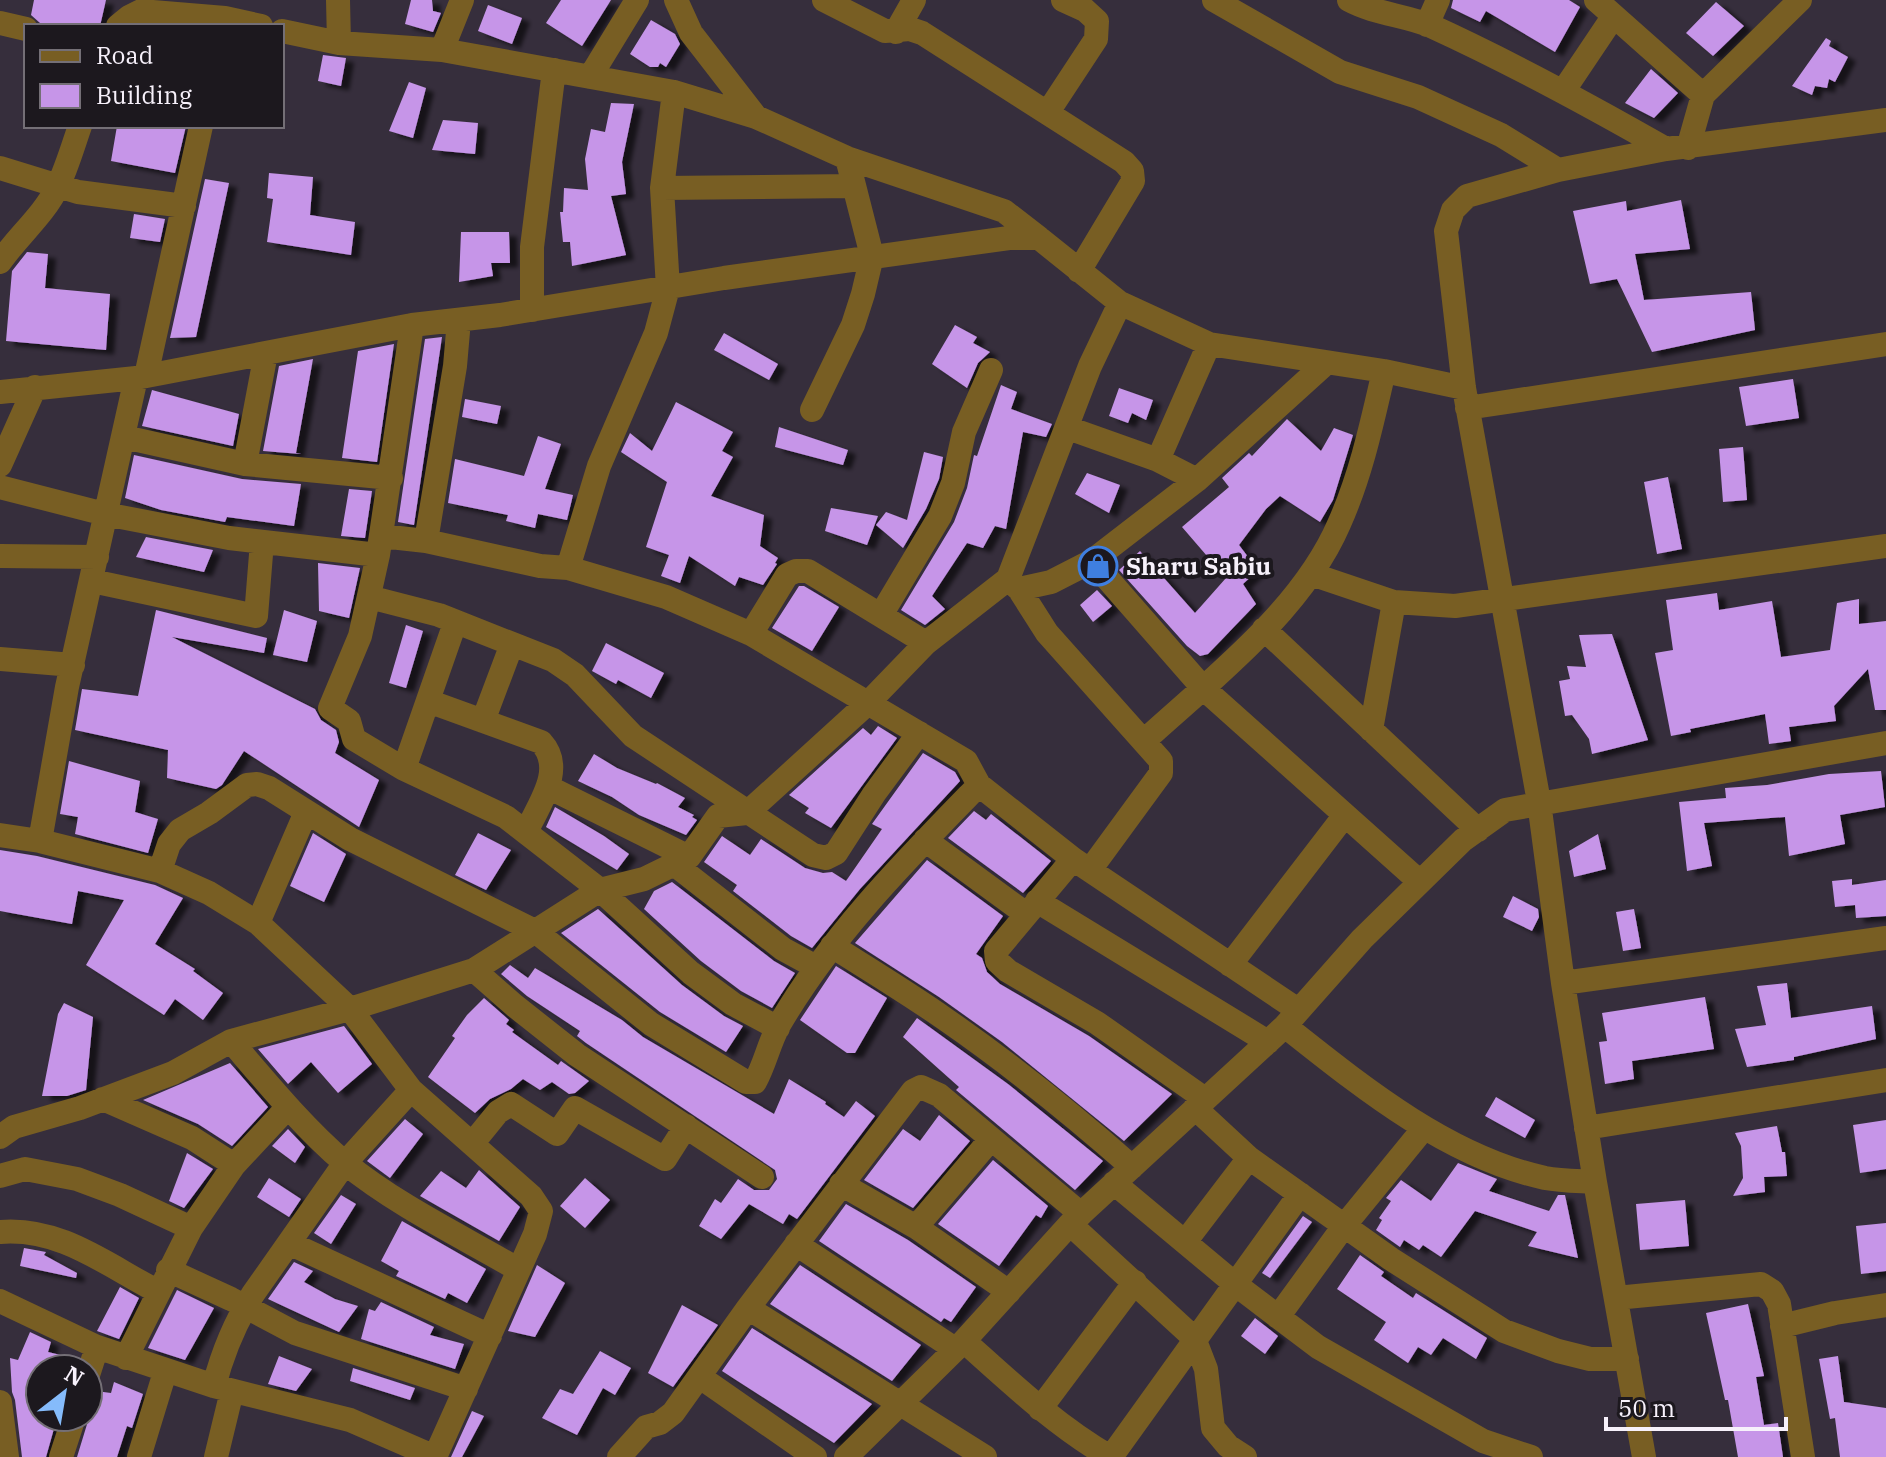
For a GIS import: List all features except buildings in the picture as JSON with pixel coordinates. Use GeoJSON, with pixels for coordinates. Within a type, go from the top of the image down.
{"type":"FeatureCollection","features":[{"type":"Feature","properties":{"kind":"street"},"geometry":{"type":"LineString","coordinates":[[338,0],[339,43]]}},
{"type":"Feature","properties":{"kind":"street"},"geometry":{"type":"LineString","coordinates":[[442,50],[462,0]]}},
{"type":"Feature","properties":{"kind":"street"},"geometry":{"type":"LineString","coordinates":[[590,77],[637,0]]}},
{"type":"Feature","properties":{"kind":"street"},"geometry":{"type":"LineString","coordinates":[[676,0],[691,33],[756,117]]}},
{"type":"Feature","properties":{"kind":"street"},"geometry":{"type":"LineString","coordinates":[[824,0],[885,31],[910,29],[922,33],[1124,162],[1132,171],[1133,181],[1079,271]]}},
{"type":"Feature","properties":{"kind":"street"},"geometry":{"type":"LineString","coordinates":[[896,32],[914,0]]}},
{"type":"Feature","properties":{"kind":"street"},"geometry":{"type":"LineString","coordinates":[[1048,112],[1096,39],[1097,21],[1085,10],[1063,0]]}},
{"type":"Feature","properties":{"kind":"street"},"geometry":{"type":"LineString","coordinates":[[1215,0],[1340,72],[1418,97],[1501,135],[1558,170]]}},
{"type":"Feature","properties":{"kind":"street"},"geometry":{"type":"LineString","coordinates":[[1349,0],[1365,8],[1427,25],[1564,90],[1677,149]]}},
{"type":"Feature","properties":{"kind":"street"},"geometry":{"type":"LineString","coordinates":[[1427,25],[1438,0]]}},
{"type":"Feature","properties":{"kind":"street"},"geometry":{"type":"LineString","coordinates":[[1677,149],[1703,95],[1800,0]]}},
{"type":"Feature","properties":{"kind":"street"},"geometry":{"type":"LineString","coordinates":[[1564,90],[1604,9],[1703,95]]}},
{"type":"Feature","properties":{"kind":"street"},"geometry":{"type":"LineString","coordinates":[[121,24],[141,11],[225,15],[254,24]]}},
{"type":"Feature","properties":{"kind":"street"},"geometry":{"type":"LineString","coordinates":[[0,23],[24,29]]}},
{"type":"Feature","properties":{"kind":"street"},"geometry":{"type":"LineString","coordinates":[[284,31],[339,43],[442,50],[554,70],[674,92],[756,117],[847,158],[1004,211],[1120,303],[1209,344],[1384,371],[1465,398],[1886,344]]}},
{"type":"Feature","properties":{"kind":"street"},"geometry":{"type":"LineString","coordinates":[[532,310],[532,247],[554,70]]}},
{"type":"Feature","properties":{"kind":"street"},"geometry":{"type":"LineString","coordinates":[[568,568],[599,466],[656,333],[668,288],[662,188],[674,92]]}},
{"type":"Feature","properties":{"kind":"street"},"geometry":{"type":"LineString","coordinates":[[1644,1457],[1586,1128],[1539,802],[1465,398],[1446,231],[1453,210],[1467,196],[1558,170],[1677,149],[1886,120]]}},
{"type":"Feature","properties":{"kind":"street"},"geometry":{"type":"LineString","coordinates":[[0,262],[58,187],[79,128]]}},
{"type":"Feature","properties":{"kind":"street"},"geometry":{"type":"LineString","coordinates":[[40,841],[105,514],[184,206],[201,128]]}},
{"type":"Feature","properties":{"kind":"street"},"geometry":{"type":"LineString","coordinates":[[812,410],[853,325],[872,256],[847,158]]}},
{"type":"Feature","properties":{"kind":"street"},"geometry":{"type":"LineString","coordinates":[[0,168],[78,192],[184,206]]}},
{"type":"Feature","properties":{"kind":"street"},"geometry":{"type":"LineString","coordinates":[[662,188],[854,186]]}},
{"type":"Feature","properties":{"kind":"street"},"geometry":{"type":"LineString","coordinates":[[0,392],[141,377],[412,325],[532,310],[872,256],[1009,238],[1039,238]]}},
{"type":"Feature","properties":{"kind":"street"},"geometry":{"type":"LineString","coordinates":[[1014,584],[1090,366],[1120,303]]}},
{"type":"Feature","properties":{"kind":"street"},"geometry":{"type":"LineString","coordinates":[[426,541],[455,366],[459,320]]}},
{"type":"Feature","properties":{"kind":"street"},"geometry":{"type":"LineString","coordinates":[[412,325],[391,478],[369,597],[360,636],[330,708],[349,721],[354,739],[404,769],[506,817],[600,890],[691,973],[733,1004],[778,1028]]}},
{"type":"Feature","properties":{"kind":"street"},"geometry":{"type":"LineString","coordinates":[[1158,460],[1209,344]]}},
{"type":"Feature","properties":{"kind":"street"},"geometry":{"type":"LineString","coordinates":[[245,464],[266,353]]}},
{"type":"Feature","properties":{"kind":"street"},"geometry":{"type":"LineString","coordinates":[[5,1126],[103,1099],[173,1073],[231,1041],[350,1009],[474,970],[600,890],[644,879],[681,860],[718,816],[747,813],[869,702],[926,643],[1014,584],[1051,582],[1092,561],[1197,480],[1326,363]]}},
{"type":"Feature","properties":{"kind":"street"},"geometry":{"type":"LineString","coordinates":[[881,615],[940,516],[953,483],[964,432],[991,370]]}},
{"type":"Feature","properties":{"kind":"street"},"geometry":{"type":"LineString","coordinates":[[1144,741],[1264,629],[1311,574],[1339,525],[1365,455],[1384,371]]}},
{"type":"Feature","properties":{"kind":"street"},"geometry":{"type":"LineString","coordinates":[[0,465],[35,387]]}},
{"type":"Feature","properties":{"kind":"street"},"geometry":{"type":"LineString","coordinates":[[1068,428],[1158,460],[1197,480]]}},
{"type":"Feature","properties":{"kind":"street"},"geometry":{"type":"LineString","coordinates":[[124,437],[245,464],[391,478]]}},
{"type":"Feature","properties":{"kind":"street"},"geometry":{"type":"LineString","coordinates":[[0,487],[105,514],[262,542],[379,545],[426,541],[540,566],[568,568],[666,597],[751,634],[966,761],[979,785],[1081,864],[1230,965],[1284,1026],[1351,1078],[1424,1128],[1493,1161],[1546,1178],[1595,1182]]}},
{"type":"Feature","properties":{"kind":"street"},"geometry":{"type":"LineString","coordinates":[[92,581],[256,616],[262,542]]}},
{"type":"Feature","properties":{"kind":"street"},"geometry":{"type":"LineString","coordinates":[[1311,574],[1394,602],[1455,606],[1886,546]]}},
{"type":"Feature","properties":{"kind":"street"},"geometry":{"type":"LineString","coordinates":[[0,556],[97,557]]}},
{"type":"Feature","properties":{"kind":"street"},"geometry":{"type":"LineString","coordinates":[[1092,561],[1203,688],[1420,882]]}},
{"type":"Feature","properties":{"kind":"street"},"geometry":{"type":"LineString","coordinates":[[751,634],[787,575],[808,571],[926,643]]}},
{"type":"Feature","properties":{"kind":"street"},"geometry":{"type":"LineString","coordinates":[[1014,584],[1047,633],[1161,761],[1161,773],[1081,864],[1032,908],[996,951],[997,961],[1008,971],[1097,1023],[1200,1104],[1249,1158],[1391,1259],[1504,1331],[1590,1359],[1627,1359]]}},
{"type":"Feature","properties":{"kind":"street"},"geometry":{"type":"LineString","coordinates":[[369,597],[439,615],[553,660],[575,675],[633,736],[813,855],[826,858],[836,853],[919,733]]}},
{"type":"Feature","properties":{"kind":"street"},"geometry":{"type":"LineString","coordinates":[[1371,730],[1394,602]]}},
{"type":"Feature","properties":{"kind":"street"},"geometry":{"type":"LineString","coordinates":[[404,769],[455,623]]}},
{"type":"Feature","properties":{"kind":"street"},"geometry":{"type":"LineString","coordinates":[[1264,629],[1478,830]]}},
{"type":"Feature","properties":{"kind":"street"},"geometry":{"type":"LineString","coordinates":[[483,721],[512,644]]}},
{"type":"Feature","properties":{"kind":"street"},"geometry":{"type":"LineString","coordinates":[[0,659],[73,665]]}},
{"type":"Feature","properties":{"kind":"street"},"geometry":{"type":"LineString","coordinates":[[428,701],[541,742],[550,752],[553,766],[548,787],[526,832]]}},
{"type":"Feature","properties":{"kind":"street"},"geometry":{"type":"LineString","coordinates":[[846,1457],[960,1345],[1076,1219],[1284,1026],[1362,939],[1463,840],[1505,810],[1886,743]]}},
{"type":"Feature","properties":{"kind":"street"},"geometry":{"type":"LineString","coordinates":[[160,871],[169,844],[180,830],[247,785],[269,788],[350,839],[535,931],[651,1024],[746,1082],[755,1082],[778,1028],[816,967],[886,879],[979,785]]}},
{"type":"Feature","properties":{"kind":"street"},"geometry":{"type":"LineString","coordinates":[[548,787],[681,860],[783,949],[816,967]]}},
{"type":"Feature","properties":{"kind":"street"},"geometry":{"type":"LineString","coordinates":[[258,923],[306,812]]}},
{"type":"Feature","properties":{"kind":"street"},"geometry":{"type":"LineString","coordinates":[[1230,965],[1345,815]]}},
{"type":"Feature","properties":{"kind":"street"},"geometry":{"type":"LineString","coordinates":[[0,835],[40,841],[160,871],[209,893],[258,923],[350,1009],[411,1090],[531,1196],[541,1211],[535,1234],[435,1457],[350,1420],[165,1372],[97,1347],[0,1301]]}},
{"type":"Feature","properties":{"kind":"street"},"geometry":{"type":"LineString","coordinates":[[925,840],[1032,908],[1284,1026]]}},
{"type":"Feature","properties":{"kind":"street"},"geometry":{"type":"LineString","coordinates":[[1563,983],[1886,938]]}},
{"type":"Feature","properties":{"kind":"street"},"geometry":{"type":"LineString","coordinates":[[832,946],[944,1018],[1071,1114],[1185,1242],[1318,1347],[1479,1449],[1531,1457]]}},
{"type":"Feature","properties":{"kind":"street"},"geometry":{"type":"LineString","coordinates":[[474,970],[577,1055],[762,1177]]}},
{"type":"Feature","properties":{"kind":"street"},"geometry":{"type":"LineString","coordinates":[[231,1041],[288,1107],[345,1163],[404,1203],[519,1270]]}},
{"type":"Feature","properties":{"kind":"street"},"geometry":{"type":"LineString","coordinates":[[1586,1128],[1886,1080]]}},
{"type":"Feature","properties":{"kind":"street"},"geometry":{"type":"LineString","coordinates":[[624,1456],[646,1427],[660,1423],[673,1413],[841,1184],[913,1091],[921,1087],[939,1095],[991,1139],[1194,1338],[1206,1369],[1214,1447],[1245,1457]]}},
{"type":"Feature","properties":{"kind":"street"},"geometry":{"type":"LineString","coordinates":[[216,1457],[223,1388],[218,1370],[245,1307],[345,1163],[411,1090]]}},
{"type":"Feature","properties":{"kind":"street"},"geometry":{"type":"LineString","coordinates":[[103,1099],[192,1138],[234,1165]]}},
{"type":"Feature","properties":{"kind":"street"},"geometry":{"type":"LineString","coordinates":[[472,1144],[498,1112],[511,1104],[557,1134],[575,1108],[665,1159],[686,1126]]}},
{"type":"Feature","properties":{"kind":"street"},"geometry":{"type":"LineString","coordinates":[[126,1358],[162,1280],[191,1228],[234,1165],[288,1107]]}},
{"type":"Feature","properties":{"kind":"street"},"geometry":{"type":"LineString","coordinates":[[1278,1317],[1344,1226],[1424,1128]]}},
{"type":"Feature","properties":{"kind":"street"},"geometry":{"type":"LineString","coordinates":[[916,1227],[991,1139]]}},
{"type":"Feature","properties":{"kind":"street"},"geometry":{"type":"LineString","coordinates":[[1185,1242],[1249,1158]]}},
{"type":"Feature","properties":{"kind":"street"},"geometry":{"type":"LineString","coordinates":[[0,1176],[25,1169],[77,1179],[191,1228]]}},
{"type":"Feature","properties":{"kind":"street"},"geometry":{"type":"LineString","coordinates":[[841,1184],[916,1227],[1009,1292]]}},
{"type":"Feature","properties":{"kind":"street"},"geometry":{"type":"LineString","coordinates":[[796,1244],[960,1345],[1085,1443],[1110,1457],[1300,1194]]}},
{"type":"Feature","properties":{"kind":"street"},"geometry":{"type":"LineString","coordinates":[[0,1232],[23,1230],[69,1242],[162,1280],[245,1307],[295,1333],[466,1389]]}},
{"type":"Feature","properties":{"kind":"street"},"geometry":{"type":"LineString","coordinates":[[289,1243],[490,1336]]}},
{"type":"Feature","properties":{"kind":"street"},"geometry":{"type":"LineString","coordinates":[[1040,1409],[1135,1282]]}},
{"type":"Feature","properties":{"kind":"street"},"geometry":{"type":"LineString","coordinates":[[1616,1298],[1761,1284],[1772,1291],[1779,1304],[1803,1457]]}},
{"type":"Feature","properties":{"kind":"street"},"geometry":{"type":"LineString","coordinates":[[1782,1326],[1886,1305]]}},
{"type":"Feature","properties":{"kind":"street"},"geometry":{"type":"LineString","coordinates":[[748,1308],[985,1457]]}},
{"type":"Feature","properties":{"kind":"street"},"geometry":{"type":"LineString","coordinates":[[95,1353],[97,1347]]}},
{"type":"Feature","properties":{"kind":"street"},"geometry":{"type":"LineString","coordinates":[[139,1457],[165,1372]]}},
{"type":"Feature","properties":{"kind":"street"},"geometry":{"type":"LineString","coordinates":[[700,1377],[815,1457]]}},
{"type":"Feature","properties":{"kind":"street"},"geometry":{"type":"LineString","coordinates":[[0,1402],[7,1457]]}},
{"type":"Feature","properties":{"kind":"street"},"geometry":{"type":"LineString","coordinates":[[61,1457],[69,1433]]}},
{"type":"Feature","properties":{"kind":"place","name":"Sharu Sabiu"},"geometry":{"type":"Point","coordinates":[1098,566]}}]}
